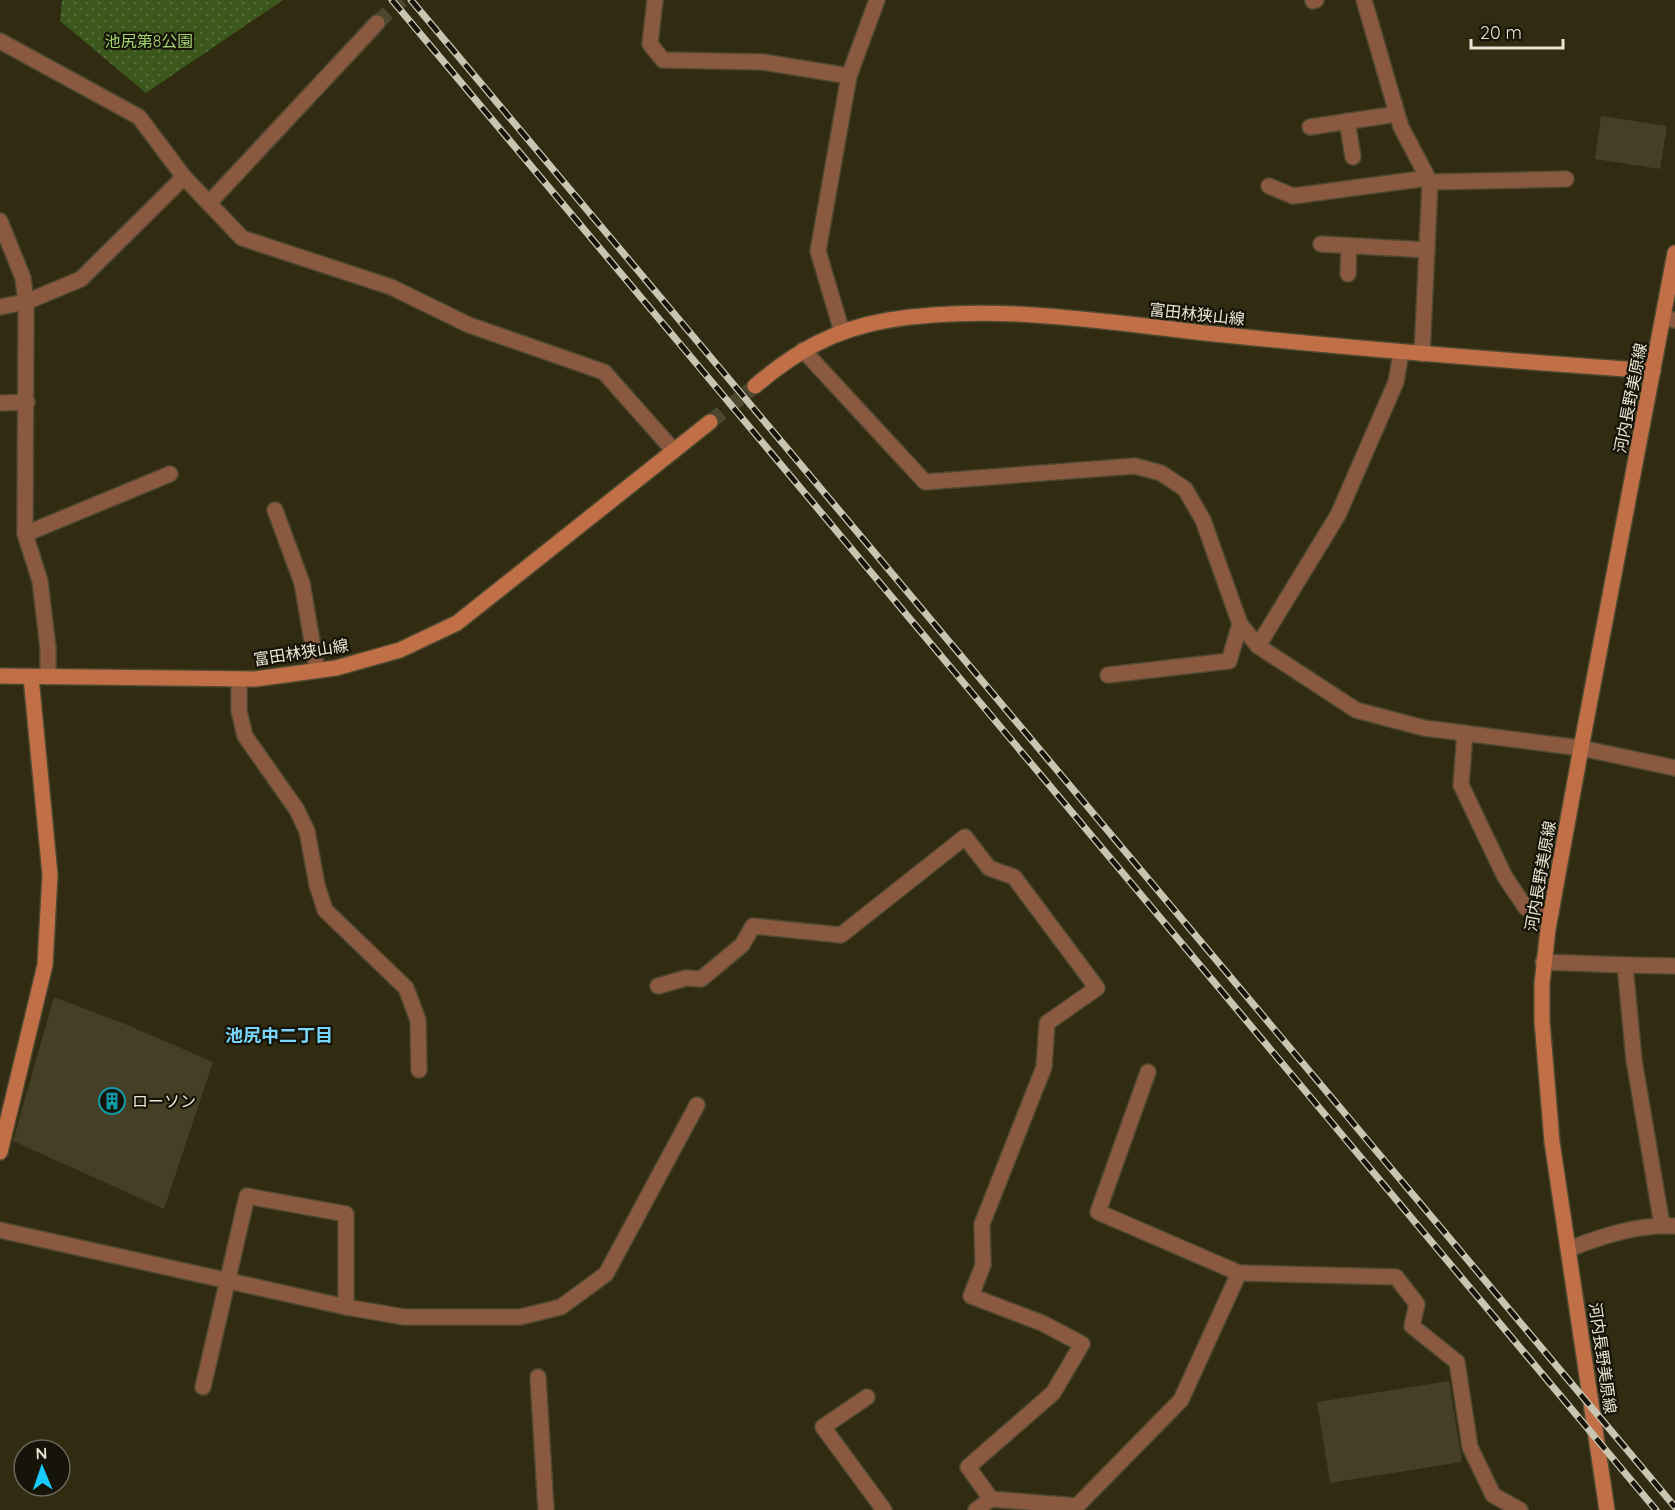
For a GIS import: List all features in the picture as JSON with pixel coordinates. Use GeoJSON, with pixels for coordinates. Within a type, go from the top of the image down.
{"type":"FeatureCollection","features":[{"type":"Feature","properties":{"kind":"main road","name":"河内長野美原線"},"geometry":{"type":"LineString","coordinates":[[1607,1510],[1552,1142],[1542,1021],[1544,962],[1581,748],[1653,371],[1669,319],[1675,253]]}},
{"type":"Feature","properties":{"kind":"main road","name":"富田林狭山線"},"geometry":{"type":"LineString","coordinates":[[755,386],[789,357],[842,332],[888,320],[934,315],[1023,315],[1401,353],[1653,371]]}},
{"type":"Feature","properties":{"kind":"main road","name":"富田林狭山線"},"geometry":{"type":"LineString","coordinates":[[0,676],[239,679],[336,668],[400,650],[457,623],[710,422]]}},
{"type":"Feature","properties":{"kind":"main road"},"geometry":{"type":"LineString","coordinates":[[0,1152],[45,965],[50,875],[31,677]]}},
{"type":"Feature","properties":{"kind":"street"},"geometry":{"type":"LineString","coordinates":[[655,0],[650,44],[663,60],[763,62],[849,76]]}},
{"type":"Feature","properties":{"kind":"street"},"geometry":{"type":"LineString","coordinates":[[842,332],[818,251],[849,76],[877,0]]}},
{"type":"Feature","properties":{"kind":"street"},"geometry":{"type":"LineString","coordinates":[[1364,0],[1401,127],[1429,180],[1422,354]]}},
{"type":"Feature","properties":{"kind":"street"},"geometry":{"type":"LineString","coordinates":[[209,202],[377,23]]}},
{"type":"Feature","properties":{"kind":"street"},"geometry":{"type":"LineString","coordinates":[[0,41],[139,117],[184,177],[242,238],[391,287],[469,325],[604,372],[674,451]]}},
{"type":"Feature","properties":{"kind":"street"},"geometry":{"type":"LineString","coordinates":[[1310,127],[1397,114]]}},
{"type":"Feature","properties":{"kind":"street"},"geometry":{"type":"LineString","coordinates":[[1347,121],[1353,157]]}},
{"type":"Feature","properties":{"kind":"street"},"geometry":{"type":"LineString","coordinates":[[0,307],[26,302],[81,279],[184,177]]}},
{"type":"Feature","properties":{"kind":"street"},"geometry":{"type":"LineString","coordinates":[[1269,186],[1293,196],[1429,180],[1566,179]]}},
{"type":"Feature","properties":{"kind":"street"},"geometry":{"type":"LineString","coordinates":[[0,221],[23,278],[26,302],[25,534],[40,581],[48,648],[48,677]]}},
{"type":"Feature","properties":{"kind":"street"},"geometry":{"type":"LineString","coordinates":[[1321,244],[1427,250]]}},
{"type":"Feature","properties":{"kind":"street"},"geometry":{"type":"LineString","coordinates":[[1348,274],[1349,246]]}},
{"type":"Feature","properties":{"kind":"street"},"geometry":{"type":"LineString","coordinates":[[803,350],[925,482],[1135,466],[1161,473],[1185,489],[1203,520],[1240,624],[1258,646],[1356,710],[1424,728],[1581,748],[1675,768]]}},
{"type":"Feature","properties":{"kind":"street"},"geometry":{"type":"LineString","coordinates":[[1258,646],[1338,514],[1396,382],[1401,353]]}},
{"type":"Feature","properties":{"kind":"street"},"geometry":{"type":"LineString","coordinates":[[0,403],[27,402]]}},
{"type":"Feature","properties":{"kind":"street"},"geometry":{"type":"LineString","coordinates":[[25,534],[170,474]]}},
{"type":"Feature","properties":{"kind":"street"},"geometry":{"type":"LineString","coordinates":[[275,510],[302,584],[317,670]]}},
{"type":"Feature","properties":{"kind":"street"},"geometry":{"type":"LineString","coordinates":[[1108,675],[1228,661],[1240,624]]}},
{"type":"Feature","properties":{"kind":"street"},"geometry":{"type":"LineString","coordinates":[[239,679],[239,711],[244,736],[297,810],[308,831],[317,885],[326,910],[406,988],[418,1020],[419,1070]]}},
{"type":"Feature","properties":{"kind":"street"},"geometry":{"type":"LineString","coordinates":[[1465,733],[1461,785],[1505,877],[1526,908],[1551,914]]}},
{"type":"Feature","properties":{"kind":"street"},"geometry":{"type":"LineString","coordinates":[[658,986],[686,978],[701,979],[742,945],[753,926],[842,936],[965,837],[989,868],[1014,877],[1097,988],[1047,1023],[1044,1067],[982,1224],[983,1265],[971,1296],[1042,1323],[1082,1344],[1053,1394],[968,1467],[991,1499]]}},
{"type":"Feature","properties":{"kind":"street"},"geometry":{"type":"LineString","coordinates":[[1544,962],[1675,966]]}},
{"type":"Feature","properties":{"kind":"street"},"geometry":{"type":"LineString","coordinates":[[1569,1249],[1604,1235],[1668,1226],[1634,1060],[1625,965]]}},
{"type":"Feature","properties":{"kind":"street"},"geometry":{"type":"LineString","coordinates":[[1148,1072],[1098,1212],[1239,1273],[1395,1277],[1417,1304],[1412,1326],[1457,1362],[1470,1447],[1493,1495],[1520,1510]]}},
{"type":"Feature","properties":{"kind":"street"},"geometry":{"type":"LineString","coordinates":[[0,1230],[346,1307],[404,1317],[520,1317],[561,1308],[606,1274],[697,1104]]}},
{"type":"Feature","properties":{"kind":"street"},"geometry":{"type":"LineString","coordinates":[[203,1387],[247,1196],[346,1214],[346,1307]]}},
{"type":"Feature","properties":{"kind":"street"},"geometry":{"type":"LineString","coordinates":[[976,1510],[991,1499],[1077,1506],[1181,1400],[1239,1273]]}},
{"type":"Feature","properties":{"kind":"street"},"geometry":{"type":"LineString","coordinates":[[538,1377],[546,1510]]}},
{"type":"Feature","properties":{"kind":"street"},"geometry":{"type":"LineString","coordinates":[[867,1397],[824,1426],[884,1510]]}},
{"type":"Feature","properties":{"kind":"green space","name":"池尻第8公園"},"geometry":{"type":"Polygon","coordinates":[[[62,0],[283,0],[146,93],[60,21],[62,0]]]}},
{"type":"Feature","properties":{"kind":"building"},"geometry":{"type":"Polygon","coordinates":[[[1601,116],[1667,126],[1660,169],[1595,159],[1601,116]]]}},
{"type":"Feature","properties":{"kind":"building","name":"ローソン"},"geometry":{"type":"Polygon","coordinates":[[[54,997],[125,1024],[213,1062],[164,1209],[13,1141],[54,997]]]}},
{"type":"Feature","properties":{"kind":"building"},"geometry":{"type":"Polygon","coordinates":[[[1449,1381],[1462,1462],[1330,1483],[1317,1402],[1449,1381]]]}},
{"type":"Feature","properties":{"kind":"tunnel"},"geometry":{"type":"LineString","coordinates":[[377,23],[402,0]]}},
{"type":"Feature","properties":{"kind":"tunnel"},"geometry":{"type":"LineString","coordinates":[[710,422],[755,386]]}},
{"type":"Feature","properties":{"kind":"railway"},"geometry":{"type":"LineString","coordinates":[[392,0],[1656,1510]]}},
{"type":"Feature","properties":{"kind":"railway"},"geometry":{"type":"LineString","coordinates":[[411,0],[1675,1507]]}},
{"type":"Feature","properties":{"kind":"place","name":"ローソン"},"geometry":{"type":"Point","coordinates":[112,1101]}},
{"type":"Feature","properties":{"kind":"district","name":"池尻中二丁目"},"geometry":{"type":"Point","coordinates":[279,1035]}}]}
